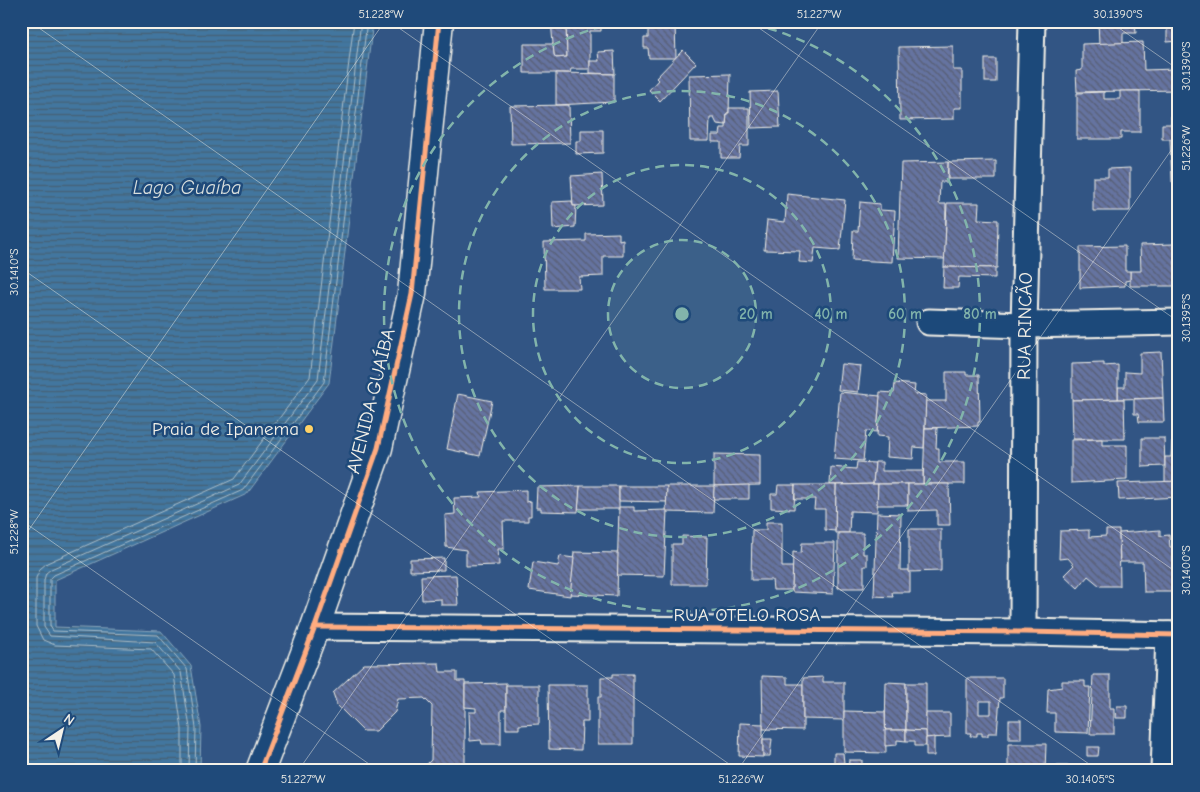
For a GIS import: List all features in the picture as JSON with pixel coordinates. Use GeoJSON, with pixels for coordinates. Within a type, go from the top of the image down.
{"type":"FeatureCollection","features":[{"type":"Feature","properties":{"kind":"street","name":"AVENIDA GUAÍBA"},"geometry":{"type":"LineString","coordinates":[[260,771],[315,627],[378,448],[412,294],[440,21]]}},
{"type":"Feature","properties":{"kind":"street","name":"RUA RINCÃO"},"geometry":{"type":"LineString","coordinates":[[1023,632],[1024,324],[1032,21]]}},
{"type":"Feature","properties":{"kind":"street"},"geometry":{"type":"LineString","coordinates":[[929,322],[1024,324],[1179,322]]}},
{"type":"Feature","properties":{"kind":"street","name":"RUA OTELO ROSA"},"geometry":{"type":"LineString","coordinates":[[315,627],[1023,632],[1174,635]]}},
{"type":"Feature","properties":{"kind":"street"},"geometry":{"type":"LineString","coordinates":[[1164,771],[1174,635]]}},
{"type":"Feature","properties":{"kind":"water","name":"Lago Guaíba"},"geometry":{"type":"Polygon","coordinates":[[[21,21],[373,21],[329,383],[247,494],[55,580],[55,627],[161,631],[191,666],[201,727],[200,771],[21,771],[21,21]]]}},
{"type":"Feature","properties":{"kind":"building"},"geometry":{"type":"Polygon","coordinates":[[[551,21],[566,21],[567,57],[556,58],[554,55],[551,21]]]}},
{"type":"Feature","properties":{"kind":"building"},"geometry":{"type":"Polygon","coordinates":[[[566,21],[601,21],[601,31],[590,31],[590,69],[571,69],[570,73],[524,73],[524,44],[553,44],[556,58],[567,57],[566,21]]]}},
{"type":"Feature","properties":{"kind":"building"},"geometry":{"type":"Polygon","coordinates":[[[873,21],[908,21],[908,27],[873,28],[873,21]]]}},
{"type":"Feature","properties":{"kind":"building"},"geometry":{"type":"Polygon","coordinates":[[[1098,21],[1135,21],[1136,33],[1123,33],[1123,43],[1099,44],[1098,21]]]}},
{"type":"Feature","properties":{"kind":"building"},"geometry":{"type":"Polygon","coordinates":[[[1167,21],[1179,21],[1179,41],[1167,42],[1167,21]]]}},
{"type":"Feature","properties":{"kind":"building"},"geometry":{"type":"Polygon","coordinates":[[[675,24],[676,58],[649,58],[648,48],[644,48],[644,38],[648,38],[648,25],[675,24]]]}},
{"type":"Feature","properties":{"kind":"building"},"geometry":{"type":"Polygon","coordinates":[[[1143,42],[1144,70],[1176,69],[1177,90],[1077,92],[1076,71],[1082,70],[1082,44],[1143,42]]]}},
{"type":"Feature","properties":{"kind":"building"},"geometry":{"type":"Polygon","coordinates":[[[953,46],[953,70],[962,70],[962,108],[954,108],[954,119],[900,120],[899,47],[953,46]]]}},
{"type":"Feature","properties":{"kind":"building"},"geometry":{"type":"Polygon","coordinates":[[[683,50],[696,63],[660,101],[649,90],[658,80],[656,78],[683,50]]]}},
{"type":"Feature","properties":{"kind":"building"},"geometry":{"type":"Polygon","coordinates":[[[614,51],[615,74],[590,73],[590,61],[599,61],[598,52],[614,51]]]}},
{"type":"Feature","properties":{"kind":"building"},"geometry":{"type":"Polygon","coordinates":[[[985,59],[996,59],[996,82],[985,82],[985,59]]]}},
{"type":"Feature","properties":{"kind":"building"},"geometry":{"type":"Polygon","coordinates":[[[556,73],[614,74],[614,102],[556,105],[556,73]]]}},
{"type":"Feature","properties":{"kind":"building"},"geometry":{"type":"Polygon","coordinates":[[[730,74],[729,113],[727,113],[726,125],[717,124],[714,118],[710,118],[709,141],[690,141],[689,75],[730,74]]]}},
{"type":"Feature","properties":{"kind":"building"},"geometry":{"type":"Polygon","coordinates":[[[1171,90],[1179,90],[1179,139],[1162,139],[1162,124],[1171,124],[1171,90]]]}},
{"type":"Feature","properties":{"kind":"building"},"geometry":{"type":"Polygon","coordinates":[[[778,91],[780,127],[751,128],[750,92],[778,91]]]}},
{"type":"Feature","properties":{"kind":"building"},"geometry":{"type":"Polygon","coordinates":[[[1120,91],[1140,91],[1140,132],[1121,132],[1121,139],[1077,139],[1077,93],[1104,92],[1104,99],[1120,99],[1120,91]]]}},
{"type":"Feature","properties":{"kind":"building"},"geometry":{"type":"Polygon","coordinates":[[[569,105],[570,143],[511,144],[510,106],[569,105]]]}},
{"type":"Feature","properties":{"kind":"building"},"geometry":{"type":"Polygon","coordinates":[[[729,108],[749,108],[749,146],[740,146],[739,158],[721,158],[721,142],[712,142],[712,135],[720,135],[721,128],[726,128],[729,108]]]}},
{"type":"Feature","properties":{"kind":"building"},"geometry":{"type":"Polygon","coordinates":[[[581,130],[603,130],[603,153],[576,154],[576,141],[581,141],[581,130]]]}},
{"type":"Feature","properties":{"kind":"building"},"geometry":{"type":"Polygon","coordinates":[[[1170,139],[1179,139],[1179,181],[1172,182],[1170,139]]]}},
{"type":"Feature","properties":{"kind":"building"},"geometry":{"type":"Polygon","coordinates":[[[996,161],[996,179],[948,179],[948,162],[996,161]]]}},
{"type":"Feature","properties":{"kind":"building"},"geometry":{"type":"Polygon","coordinates":[[[948,162],[947,182],[940,182],[939,204],[946,204],[945,259],[898,258],[901,163],[948,162]]]}},
{"type":"Feature","properties":{"kind":"building"},"geometry":{"type":"Polygon","coordinates":[[[1130,168],[1130,211],[1093,211],[1093,177],[1108,177],[1108,169],[1130,168]]]}},
{"type":"Feature","properties":{"kind":"building"},"geometry":{"type":"Polygon","coordinates":[[[602,174],[603,205],[573,206],[571,176],[602,174]]]}},
{"type":"Feature","properties":{"kind":"building"},"geometry":{"type":"Polygon","coordinates":[[[787,194],[845,200],[840,250],[815,248],[813,263],[799,262],[800,251],[764,250],[767,220],[785,222],[787,194]]]}},
{"type":"Feature","properties":{"kind":"building"},"geometry":{"type":"Polygon","coordinates":[[[572,201],[573,206],[576,206],[575,227],[553,229],[552,202],[572,201]]]}},
{"type":"Feature","properties":{"kind":"building"},"geometry":{"type":"Polygon","coordinates":[[[860,202],[880,204],[880,210],[895,211],[892,262],[852,260],[853,231],[858,231],[860,202]]]}},
{"type":"Feature","properties":{"kind":"building"},"geometry":{"type":"Polygon","coordinates":[[[947,203],[979,203],[978,219],[998,220],[997,268],[944,267],[947,203]]]}},
{"type":"Feature","properties":{"kind":"building"},"geometry":{"type":"Polygon","coordinates":[[[1179,229],[1179,267],[1175,267],[1174,230],[1179,229]]]}},
{"type":"Feature","properties":{"kind":"building"},"geometry":{"type":"Polygon","coordinates":[[[619,233],[619,240],[623,239],[623,256],[603,256],[603,276],[579,277],[580,289],[545,289],[544,242],[586,241],[586,234],[619,233]]]}},
{"type":"Feature","properties":{"kind":"building"},"geometry":{"type":"Polygon","coordinates":[[[1174,244],[1176,286],[1130,286],[1130,271],[1141,271],[1140,245],[1174,244]]]}},
{"type":"Feature","properties":{"kind":"building"},"geometry":{"type":"Polygon","coordinates":[[[1125,246],[1125,271],[1130,271],[1130,280],[1125,281],[1125,286],[1080,288],[1080,247],[1125,246]]]}},
{"type":"Feature","properties":{"kind":"building"},"geometry":{"type":"Polygon","coordinates":[[[944,267],[995,268],[995,278],[959,277],[958,288],[943,288],[944,267]]]}},
{"type":"Feature","properties":{"kind":"building"},"geometry":{"type":"Polygon","coordinates":[[[1161,352],[1163,398],[1118,399],[1118,387],[1125,387],[1125,372],[1140,373],[1140,353],[1161,352]]]}},
{"type":"Feature","properties":{"kind":"building"},"geometry":{"type":"Polygon","coordinates":[[[1104,363],[1104,366],[1118,365],[1118,399],[1072,400],[1072,364],[1104,363]]]}},
{"type":"Feature","properties":{"kind":"building"},"geometry":{"type":"Polygon","coordinates":[[[841,364],[861,366],[858,392],[838,390],[841,364]]]}},
{"type":"Feature","properties":{"kind":"building"},"geometry":{"type":"Polygon","coordinates":[[[946,372],[966,372],[966,375],[979,375],[980,422],[978,422],[978,426],[925,428],[925,401],[946,401],[946,372]]]}},
{"type":"Feature","properties":{"kind":"building"},"geometry":{"type":"Polygon","coordinates":[[[895,383],[915,385],[914,394],[926,395],[924,448],[914,447],[913,459],[887,457],[888,437],[877,436],[880,392],[894,393],[895,383]]]}},
{"type":"Feature","properties":{"kind":"building"},"geometry":{"type":"Polygon","coordinates":[[[840,392],[880,396],[877,432],[866,431],[863,461],[834,459],[840,392]]]}},
{"type":"Feature","properties":{"kind":"building"},"geometry":{"type":"Polygon","coordinates":[[[458,394],[492,401],[480,456],[447,449],[458,394]]]}},
{"type":"Feature","properties":{"kind":"building"},"geometry":{"type":"Polygon","coordinates":[[[1163,398],[1164,422],[1139,422],[1138,414],[1134,414],[1134,399],[1163,398]]]}},
{"type":"Feature","properties":{"kind":"building"},"geometry":{"type":"Polygon","coordinates":[[[1124,399],[1125,439],[1073,439],[1072,400],[1124,399]]]}},
{"type":"Feature","properties":{"kind":"building"},"geometry":{"type":"Polygon","coordinates":[[[925,428],[937,428],[936,448],[939,448],[939,462],[965,462],[965,484],[923,484],[925,428]]]}},
{"type":"Feature","properties":{"kind":"building"},"geometry":{"type":"Polygon","coordinates":[[[1142,438],[1164,438],[1165,466],[1142,467],[1142,438]]]}},
{"type":"Feature","properties":{"kind":"building"},"geometry":{"type":"Polygon","coordinates":[[[1102,439],[1102,445],[1127,445],[1127,480],[1071,483],[1071,440],[1102,439]]]}},
{"type":"Feature","properties":{"kind":"building"},"geometry":{"type":"Polygon","coordinates":[[[1172,441],[1179,441],[1179,481],[1165,482],[1165,457],[1171,457],[1172,441]]]}},
{"type":"Feature","properties":{"kind":"building"},"geometry":{"type":"Polygon","coordinates":[[[714,454],[760,455],[760,485],[714,486],[714,454]]]}},
{"type":"Feature","properties":{"kind":"building"},"geometry":{"type":"Polygon","coordinates":[[[857,462],[875,463],[873,484],[830,485],[831,467],[856,469],[857,462]]]}},
{"type":"Feature","properties":{"kind":"building"},"geometry":{"type":"Polygon","coordinates":[[[875,462],[882,462],[882,471],[923,471],[923,484],[873,484],[875,462]]]}},
{"type":"Feature","properties":{"kind":"building"},"geometry":{"type":"Polygon","coordinates":[[[1179,481],[1179,497],[1119,500],[1118,483],[1179,481]]]}},
{"type":"Feature","properties":{"kind":"building"},"geometry":{"type":"Polygon","coordinates":[[[878,484],[877,512],[850,511],[849,533],[835,533],[836,485],[878,484]]]}},
{"type":"Feature","properties":{"kind":"building"},"geometry":{"type":"Polygon","coordinates":[[[878,484],[908,484],[908,505],[877,505],[878,484]]]}},
{"type":"Feature","properties":{"kind":"building"},"geometry":{"type":"Polygon","coordinates":[[[908,484],[949,484],[950,525],[937,525],[937,510],[908,511],[908,484]]]}},
{"type":"Feature","properties":{"kind":"building"},"geometry":{"type":"Polygon","coordinates":[[[749,485],[749,499],[713,499],[714,486],[749,485]]]}},
{"type":"Feature","properties":{"kind":"building"},"geometry":{"type":"Polygon","coordinates":[[[778,485],[795,485],[794,509],[771,508],[771,494],[777,494],[778,485]]]}},
{"type":"Feature","properties":{"kind":"building"},"geometry":{"type":"Polygon","coordinates":[[[795,485],[836,485],[835,531],[825,530],[825,509],[814,509],[815,499],[795,499],[795,485]]]}},
{"type":"Feature","properties":{"kind":"building"},"geometry":{"type":"Polygon","coordinates":[[[580,486],[619,486],[619,509],[578,509],[580,486]]]}},
{"type":"Feature","properties":{"kind":"building"},"geometry":{"type":"Polygon","coordinates":[[[580,486],[578,512],[541,511],[541,508],[536,508],[537,487],[580,486]]]}},
{"type":"Feature","properties":{"kind":"building"},"geometry":{"type":"Polygon","coordinates":[[[619,486],[667,486],[667,502],[619,501],[619,486]]]}},
{"type":"Feature","properties":{"kind":"building"},"geometry":{"type":"Polygon","coordinates":[[[667,486],[714,486],[713,513],[666,512],[667,486]]]}},
{"type":"Feature","properties":{"kind":"building"},"geometry":{"type":"Polygon","coordinates":[[[526,490],[526,502],[531,501],[531,516],[528,516],[528,521],[503,521],[504,549],[498,549],[499,565],[466,566],[466,550],[446,547],[445,515],[455,514],[454,498],[481,497],[480,492],[526,490]]]}},
{"type":"Feature","properties":{"kind":"building"},"geometry":{"type":"Polygon","coordinates":[[[619,507],[634,507],[634,511],[667,510],[664,576],[617,575],[619,507]]]}},
{"type":"Feature","properties":{"kind":"building"},"geometry":{"type":"Polygon","coordinates":[[[877,513],[901,514],[900,570],[910,570],[910,592],[892,592],[893,597],[874,596],[877,513]]]}},
{"type":"Feature","properties":{"kind":"building"},"geometry":{"type":"Polygon","coordinates":[[[766,522],[782,522],[782,567],[793,567],[792,590],[773,590],[772,580],[751,580],[752,530],[766,530],[766,522]]]}},
{"type":"Feature","properties":{"kind":"building"},"geometry":{"type":"Polygon","coordinates":[[[909,529],[941,529],[941,571],[909,572],[909,529]]]}},
{"type":"Feature","properties":{"kind":"building"},"geometry":{"type":"Polygon","coordinates":[[[1089,530],[1089,537],[1106,536],[1106,530],[1119,530],[1120,586],[1100,586],[1088,576],[1078,588],[1064,575],[1074,565],[1068,558],[1059,559],[1060,531],[1089,530]]]}},
{"type":"Feature","properties":{"kind":"building"},"geometry":{"type":"Polygon","coordinates":[[[1160,530],[1160,536],[1169,535],[1170,547],[1173,547],[1173,561],[1179,561],[1179,592],[1144,592],[1143,562],[1120,562],[1119,533],[1160,530]]]}},
{"type":"Feature","properties":{"kind":"building"},"geometry":{"type":"Polygon","coordinates":[[[838,533],[863,533],[863,554],[867,554],[867,566],[864,566],[864,588],[838,588],[838,533]]]}},
{"type":"Feature","properties":{"kind":"building"},"geometry":{"type":"Polygon","coordinates":[[[682,536],[707,537],[706,584],[672,584],[672,544],[682,544],[682,536]]]}},
{"type":"Feature","properties":{"kind":"building"},"geometry":{"type":"Polygon","coordinates":[[[802,543],[835,543],[833,594],[792,592],[793,552],[801,553],[802,543]]]}},
{"type":"Feature","properties":{"kind":"building"},"geometry":{"type":"Polygon","coordinates":[[[574,552],[618,553],[617,596],[570,594],[574,552]]]}},
{"type":"Feature","properties":{"kind":"building"},"geometry":{"type":"Polygon","coordinates":[[[560,556],[574,558],[570,596],[529,590],[533,562],[558,566],[560,556]]]}},
{"type":"Feature","properties":{"kind":"building"},"geometry":{"type":"Polygon","coordinates":[[[444,558],[444,570],[410,571],[410,559],[444,558]]]}},
{"type":"Feature","properties":{"kind":"building"},"geometry":{"type":"Polygon","coordinates":[[[456,575],[458,605],[441,605],[441,599],[422,600],[421,576],[456,575]]]}},
{"type":"Feature","properties":{"kind":"building"},"geometry":{"type":"Polygon","coordinates":[[[439,663],[440,672],[457,672],[457,681],[465,681],[465,771],[361,771],[365,766],[425,766],[431,760],[432,706],[424,698],[398,699],[395,712],[376,731],[363,731],[337,705],[333,693],[364,664],[439,663]]]}},
{"type":"Feature","properties":{"kind":"building"},"geometry":{"type":"Polygon","coordinates":[[[613,674],[633,674],[633,744],[598,744],[598,697],[601,697],[601,677],[613,677],[613,674]]]}},
{"type":"Feature","properties":{"kind":"building"},"geometry":{"type":"Polygon","coordinates":[[[1093,675],[1110,675],[1110,708],[1114,708],[1114,734],[1090,734],[1093,675]]]}},
{"type":"Feature","properties":{"kind":"building"},"geometry":{"type":"Polygon","coordinates":[[[762,676],[787,677],[787,684],[803,684],[803,730],[763,729],[762,676]]]}},
{"type":"Feature","properties":{"kind":"building"},"geometry":{"type":"Polygon","coordinates":[[[823,677],[823,682],[844,682],[844,720],[803,719],[803,678],[823,677]]]}},
{"type":"Feature","properties":{"kind":"building"},"geometry":{"type":"Polygon","coordinates":[[[967,678],[1003,678],[1003,698],[1000,698],[997,733],[988,733],[988,736],[982,736],[982,733],[977,733],[977,736],[970,736],[971,733],[967,733],[967,678]],[[979,701],[979,714],[991,714],[991,701],[979,701]]]}},
{"type":"Feature","properties":{"kind":"building"},"geometry":{"type":"Polygon","coordinates":[[[1062,681],[1085,681],[1085,687],[1090,687],[1088,733],[1055,732],[1055,713],[1047,713],[1048,689],[1062,687],[1062,681]]]}},
{"type":"Feature","properties":{"kind":"building"},"geometry":{"type":"Polygon","coordinates":[[[886,682],[906,683],[906,730],[885,730],[886,682]]]}},
{"type":"Feature","properties":{"kind":"building"},"geometry":{"type":"Polygon","coordinates":[[[506,683],[506,710],[501,710],[501,744],[482,744],[481,740],[470,741],[469,712],[476,712],[476,708],[465,707],[465,684],[506,683]]]}},
{"type":"Feature","properties":{"kind":"building"},"geometry":{"type":"Polygon","coordinates":[[[906,683],[926,683],[926,731],[906,730],[906,683]]]}},
{"type":"Feature","properties":{"kind":"building"},"geometry":{"type":"Polygon","coordinates":[[[506,685],[539,685],[539,724],[519,725],[519,729],[506,729],[506,685]]]}},
{"type":"Feature","properties":{"kind":"building"},"geometry":{"type":"Polygon","coordinates":[[[548,685],[588,685],[588,722],[582,722],[581,750],[549,749],[548,685]]]}},
{"type":"Feature","properties":{"kind":"building"},"geometry":{"type":"Polygon","coordinates":[[[1117,706],[1127,706],[1127,718],[1116,718],[1117,706]]]}},
{"type":"Feature","properties":{"kind":"building"},"geometry":{"type":"Polygon","coordinates":[[[844,711],[885,712],[886,753],[844,752],[844,711]]]}},
{"type":"Feature","properties":{"kind":"building"},"geometry":{"type":"Polygon","coordinates":[[[926,713],[950,713],[950,737],[926,738],[926,713]]]}},
{"type":"Feature","properties":{"kind":"building"},"geometry":{"type":"Polygon","coordinates":[[[1009,720],[1021,720],[1021,739],[1009,739],[1009,720]]]}},
{"type":"Feature","properties":{"kind":"building"},"geometry":{"type":"Polygon","coordinates":[[[740,723],[763,724],[763,757],[739,756],[740,723]]]}},
{"type":"Feature","properties":{"kind":"building"},"geometry":{"type":"Polygon","coordinates":[[[885,730],[906,730],[906,741],[897,740],[897,745],[885,746],[885,730]]]}},
{"type":"Feature","properties":{"kind":"building"},"geometry":{"type":"Polygon","coordinates":[[[906,730],[926,731],[926,746],[915,746],[915,741],[906,741],[906,730]]]}},
{"type":"Feature","properties":{"kind":"building"},"geometry":{"type":"Polygon","coordinates":[[[934,737],[934,756],[926,756],[926,738],[934,737]]]}},
{"type":"Feature","properties":{"kind":"building"},"geometry":{"type":"Polygon","coordinates":[[[763,739],[772,739],[770,756],[763,756],[763,739]]]}},
{"type":"Feature","properties":{"kind":"building"},"geometry":{"type":"Polygon","coordinates":[[[1008,744],[1046,744],[1045,771],[1008,771],[1008,744]]]}},
{"type":"Feature","properties":{"kind":"building"},"geometry":{"type":"Polygon","coordinates":[[[1087,747],[1099,747],[1098,756],[1087,756],[1087,747]]]}},
{"type":"Feature","properties":{"kind":"building"},"geometry":{"type":"Polygon","coordinates":[[[834,753],[843,753],[844,763],[834,763],[834,753]]]}},
{"type":"Feature","properties":{"kind":"building"},"geometry":{"type":"Polygon","coordinates":[[[849,760],[862,760],[862,769],[868,769],[868,771],[843,771],[848,769],[849,760]]]}},
{"type":"Feature","properties":{"kind":"building"},"geometry":{"type":"Polygon","coordinates":[[[1045,766],[1087,766],[1087,771],[1045,771],[1045,766]]]}},
{"type":"Feature","properties":{"kind":"building"},"geometry":{"type":"Polygon","coordinates":[[[645,767],[645,771],[588,771],[588,768],[645,767]]]}},
{"type":"Feature","properties":{"kind":"building"},"geometry":{"type":"Polygon","coordinates":[[[741,767],[741,771],[710,771],[710,768],[741,767]]]}},
{"type":"Feature","properties":{"kind":"cycle path"},"geometry":{"type":"LineString","coordinates":[[260,771],[315,627],[378,448],[412,294],[439,21]]}},
{"type":"Feature","properties":{"kind":"cycle path"},"geometry":{"type":"LineString","coordinates":[[315,627],[1023,632],[1179,635]]}},
{"type":"Feature","properties":{"kind":"place","name":"Praia de Ipanema"},"geometry":{"type":"Point","coordinates":[309,429]}}]}
